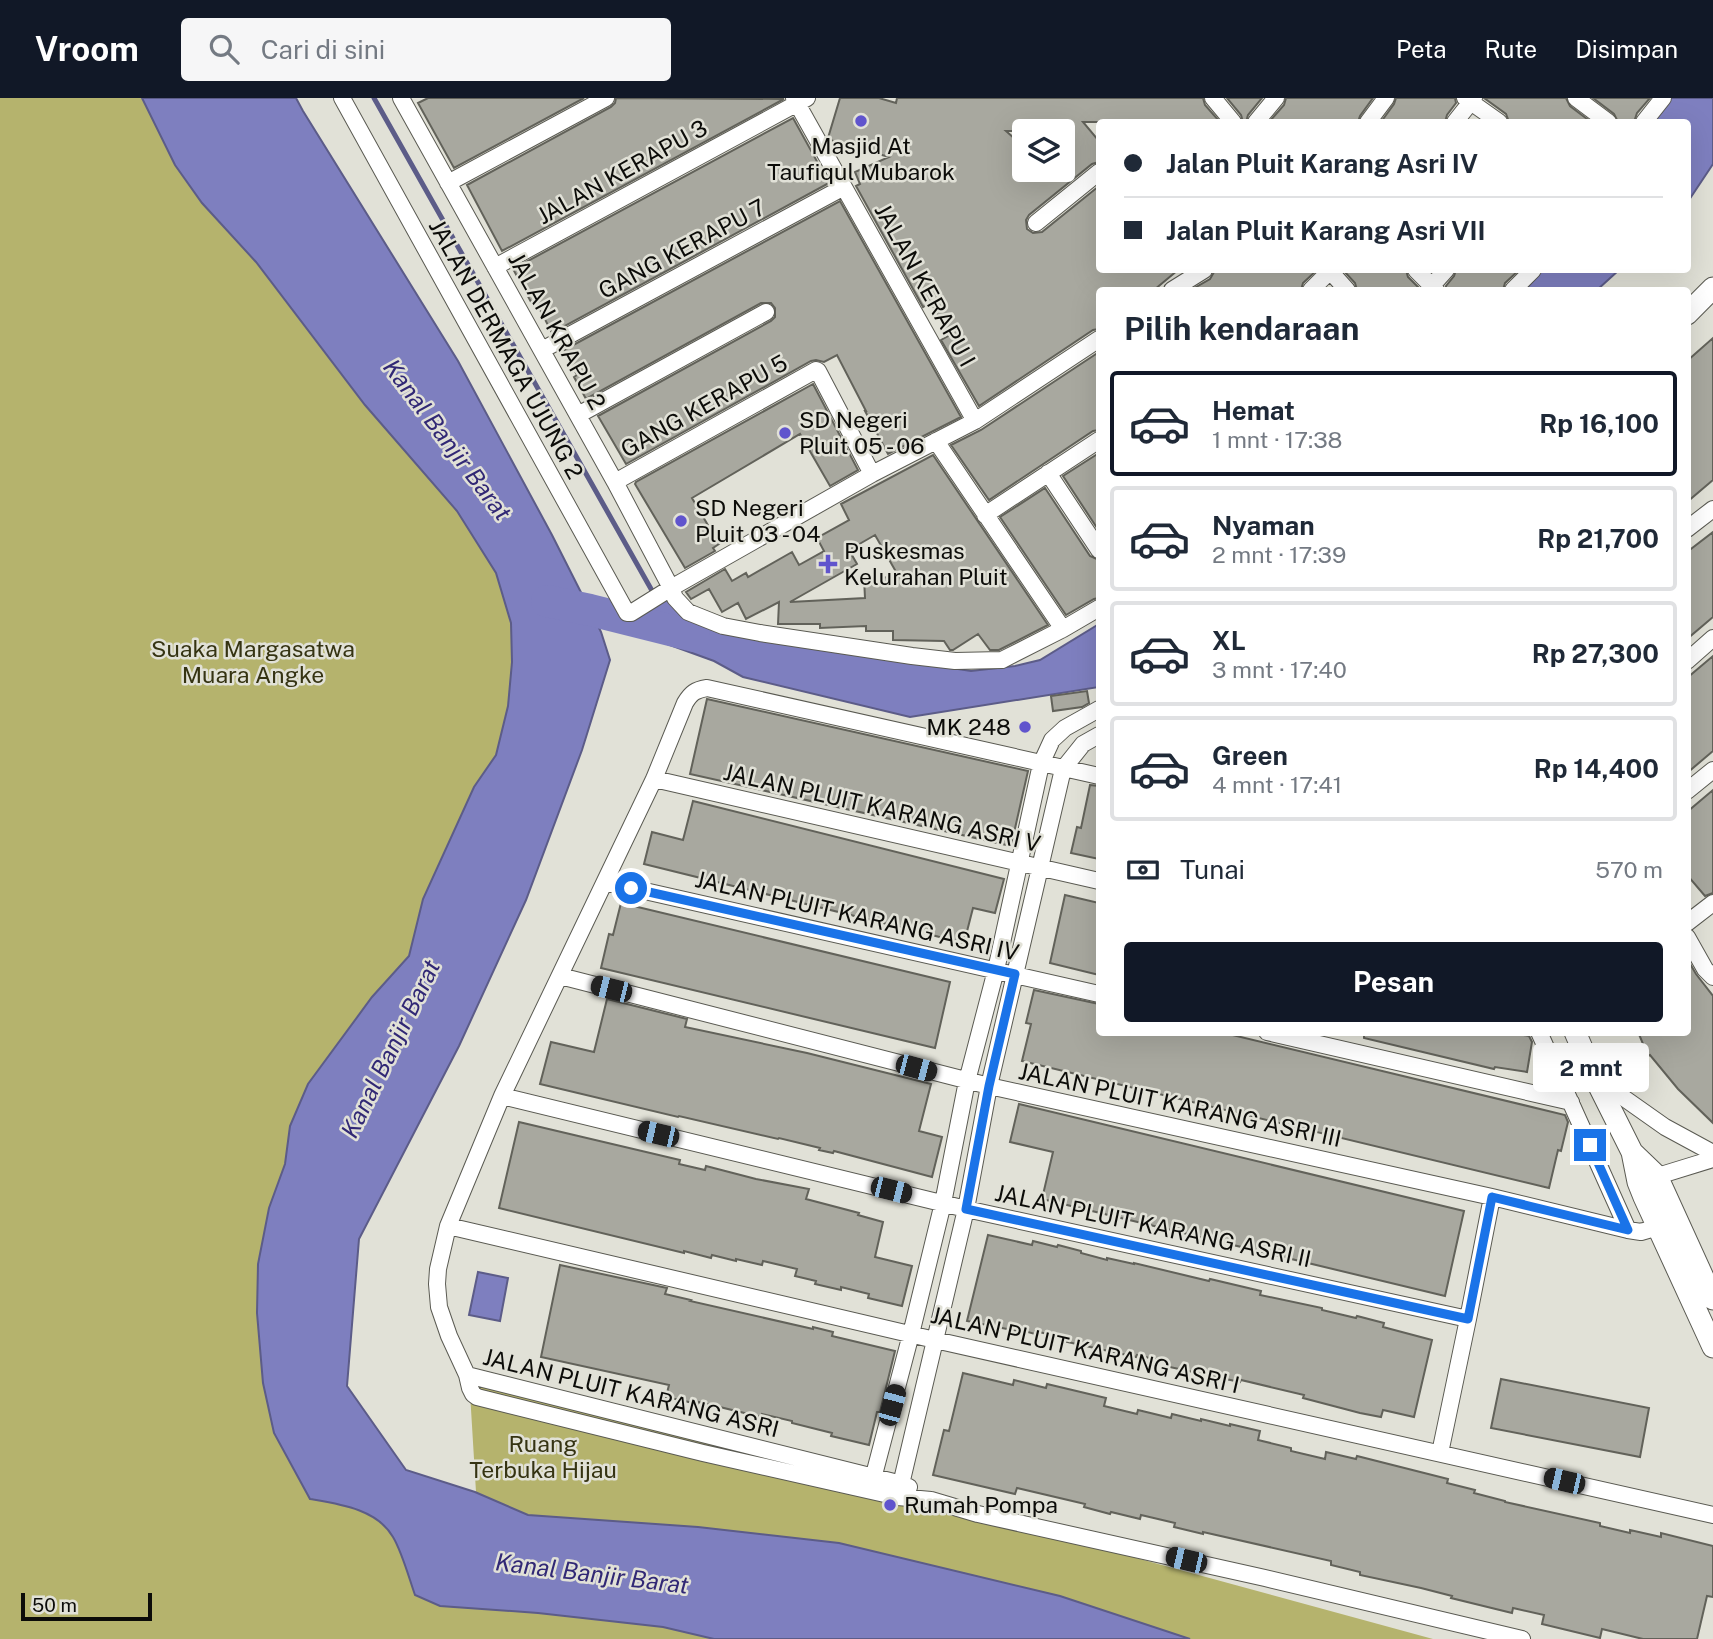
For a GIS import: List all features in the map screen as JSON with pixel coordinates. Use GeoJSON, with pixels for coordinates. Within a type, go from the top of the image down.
{"type":"FeatureCollection","features":[{"type":"Feature","properties":{"kind":"street","name":"JALAN DERMAGA UJUNG 2"},"geometry":{"type":"LineString","coordinates":[[342,98],[625,610],[631,613],[667,591]]}},
{"type":"Feature","properties":{"kind":"street"},"geometry":{"type":"LineString","coordinates":[[403,102],[421,98]]}},
{"type":"Feature","properties":{"kind":"street"},"geometry":{"type":"LineString","coordinates":[[448,183],[606,98]]}},
{"type":"Feature","properties":{"kind":"street"},"geometry":{"type":"LineString","coordinates":[[1213,98],[1230,119]]}},
{"type":"Feature","properties":{"kind":"street"},"geometry":{"type":"LineString","coordinates":[[1258,119],[1276,98]]}},
{"type":"Feature","properties":{"kind":"street"},"geometry":{"type":"LineString","coordinates":[[1370,119],[1386,98]]}},
{"type":"Feature","properties":{"kind":"street"},"geometry":{"type":"LineString","coordinates":[[1576,98],[1604,119]]}},
{"type":"Feature","properties":{"kind":"street"},"geometry":{"type":"LineString","coordinates":[[1646,119],[1663,98]]}},
{"type":"Feature","properties":{"kind":"street"},"geometry":{"type":"LineString","coordinates":[[1457,119],[1470,99],[1495,119]]}},
{"type":"Feature","properties":{"kind":"street","name":"JALAN KERAPU I"},"geometry":{"type":"LineString","coordinates":[[799,100],[844,187],[975,421]]}},
{"type":"Feature","properties":{"kind":"street","name":"JALAN KERAPU 3"},"geometry":{"type":"LineString","coordinates":[[495,267],[799,100]]}},
{"type":"Feature","properties":{"kind":"street","name":"JALAN KRAPU 2"},"geometry":{"type":"LineString","coordinates":[[403,102],[615,482],[667,591],[673,594],[688,612],[723,626],[955,661],[1002,660],[1096,610]]}},
{"type":"Feature","properties":{"kind":"street"},"geometry":{"type":"LineString","coordinates":[[1036,223],[1096,174]]}},
{"type":"Feature","properties":{"kind":"street","name":"GANG KERAPU 7"},"geometry":{"type":"LineString","coordinates":[[542,350],[844,187]]}},
{"type":"Feature","properties":{"kind":"street"},"geometry":{"type":"LineString","coordinates":[[1314,287],[1328,273]]}},
{"type":"Feature","properties":{"kind":"street"},"geometry":{"type":"LineString","coordinates":[[1333,273],[1345,287]]}},
{"type":"Feature","properties":{"kind":"street"},"geometry":{"type":"LineString","coordinates":[[1419,273],[1430,287]]}},
{"type":"Feature","properties":{"kind":"street"},"geometry":{"type":"LineString","coordinates":[[1516,287],[1530,273]]}},
{"type":"Feature","properties":{"kind":"street"},"geometry":{"type":"LineString","coordinates":[[1179,287],[1197,279]]}},
{"type":"Feature","properties":{"kind":"street"},"geometry":{"type":"LineString","coordinates":[[1691,310],[1713,288]]}},
{"type":"Feature","properties":{"kind":"street"},"geometry":{"type":"LineString","coordinates":[[578,415],[766,312]]}},
{"type":"Feature","properties":{"kind":"street"},"geometry":{"type":"LineString","coordinates":[[667,591],[872,474],[975,421],[1096,341]]}},
{"type":"Feature","properties":{"kind":"street","name":"GANG KERAPU 5"},"geometry":{"type":"LineString","coordinates":[[615,482],[816,370],[872,474]]}},
{"type":"Feature","properties":{"kind":"street"},"geometry":{"type":"LineString","coordinates":[[936,441],[1063,629]]}},
{"type":"Feature","properties":{"kind":"street"},"geometry":{"type":"LineString","coordinates":[[985,514],[1096,442]]}},
{"type":"Feature","properties":{"kind":"street"},"geometry":{"type":"LineString","coordinates":[[1048,473],[1096,545]]}},
{"type":"Feature","properties":{"kind":"street"},"geometry":{"type":"LineString","coordinates":[[1691,526],[1713,509]]}},
{"type":"Feature","properties":{"kind":"street"},"geometry":{"type":"LineString","coordinates":[[1691,657],[1713,638]]}},
{"type":"Feature","properties":{"kind":"street"},"geometry":{"type":"LineString","coordinates":[[467,1375],[439,1307],[438,1269],[448,1226],[502,1096],[654,779],[689,695],[696,690],[707,688],[1096,775]]}},
{"type":"Feature","properties":{"kind":"street"},"geometry":{"type":"LineString","coordinates":[[872,1484],[943,1203],[967,1081],[996,970],[1041,764],[1052,740],[1065,728],[1096,711]]}},
{"type":"Feature","properties":{"kind":"street"},"geometry":{"type":"LineString","coordinates":[[900,1490],[966,1209],[989,1086],[1063,769],[1083,744],[1096,737]]}},
{"type":"Feature","properties":{"kind":"street"},"geometry":{"type":"LineString","coordinates":[[1691,788],[1713,770]]}},
{"type":"Feature","properties":{"kind":"street","name":"JALAN PLUIT KARANG ASRI V"},"geometry":{"type":"LineString","coordinates":[[654,779],[1096,880]]}},
{"type":"Feature","properties":{"kind":"street","name":"JALAN PLUIT KARANG ASRI IV"},"geometry":{"type":"LineString","coordinates":[[605,882],[1096,993]]}},
{"type":"Feature","properties":{"kind":"street"},"geometry":{"type":"LineString","coordinates":[[1691,920],[1713,902]]}},
{"type":"Feature","properties":{"kind":"street"},"geometry":{"type":"LineString","coordinates":[[1691,944],[1705,969],[1713,977]]}},
{"type":"Feature","properties":{"kind":"street","name":"JALAN PLUIT KARANG ASRI III"},"geometry":{"type":"LineString","coordinates":[[560,976],[967,1081],[1492,1197],[1628,1230],[1641,1232],[1658,1227]]}},
{"type":"Feature","properties":{"kind":"street"},"geometry":{"type":"LineString","coordinates":[[1284,1036],[1571,1102]]}},
{"type":"Feature","properties":{"kind":"street"},"geometry":{"type":"LineString","coordinates":[[1541,1036],[1628,1230]]}},
{"type":"Feature","properties":{"kind":"street"},"geometry":{"type":"LineString","coordinates":[[1577,1036],[1632,1152],[1713,1298]]}},
{"type":"Feature","properties":{"kind":"street"},"geometry":{"type":"LineString","coordinates":[[1595,1078],[1665,1127],[1713,1153]]}},
{"type":"Feature","properties":{"kind":"street","name":"JALAN PLUIT KARANG ASRI II"},"geometry":{"type":"LineString","coordinates":[[502,1096],[966,1209],[1468,1319]]}},
{"type":"Feature","properties":{"kind":"street"},"geometry":{"type":"LineString","coordinates":[[1648,1179],[1713,1159]]}},
{"type":"Feature","properties":{"kind":"street"},"geometry":{"type":"LineString","coordinates":[[1648,1179],[1658,1227],[1713,1346]]}},
{"type":"Feature","properties":{"kind":"street"},"geometry":{"type":"LineString","coordinates":[[1440,1453],[1492,1197]]}},
{"type":"Feature","properties":{"kind":"street","name":"JALAN PLUIT KARANG ASRI I"},"geometry":{"type":"LineString","coordinates":[[448,1226],[935,1340],[1713,1515]]}},
{"type":"Feature","properties":{"kind":"street","name":"JALAN PLUIT KARANG ASRI"},"geometry":{"type":"LineString","coordinates":[[872,1484],[467,1375],[470,1388],[477,1397],[703,1453],[900,1490],[978,1514],[1522,1639]]}},
{"type":"Feature","properties":{"kind":"street"},"geometry":{"type":"LineString","coordinates":[[518,1407],[523,1389]]}},
{"type":"Feature","properties":{"kind":"green space","name":"Suaka Margasatwa Muara Angke"},"geometry":{"type":"Polygon","coordinates":[[[0,98],[142,98],[175,165],[202,203],[256,262],[365,405],[457,511],[496,573],[511,623],[512,662],[508,706],[496,755],[474,787],[423,899],[409,956],[372,997],[308,1084],[290,1126],[285,1164],[269,1208],[258,1264],[257,1313],[263,1383],[274,1433],[310,1499],[356,1509],[378,1520],[387,1528],[403,1557],[415,1595],[440,1606],[538,1613],[663,1627],[714,1639],[0,1639],[0,98]]]}},
{"type":"Feature","properties":{"kind":"green space","name":"Ruang Terbuka Hijau"},"geometry":{"type":"Polygon","coordinates":[[[469,1376],[1433,1639],[1190,1639],[1060,1596],[839,1543],[698,1527],[528,1515],[476,1492],[469,1376]]]}},
{"type":"Feature","properties":{"kind":"water","name":"Kanal Banjir Barat"},"geometry":{"type":"Polygon","coordinates":[[[142,98],[296,98],[458,361],[552,535],[601,632],[610,660],[582,750],[526,900],[459,1046],[359,1239],[347,1386],[406,1470],[475,1492],[528,1515],[698,1527],[839,1543],[1060,1596],[1190,1639],[714,1639],[663,1627],[538,1613],[440,1606],[415,1595],[393,1537],[377,1520],[356,1509],[310,1499],[274,1433],[263,1383],[257,1313],[258,1264],[269,1208],[285,1164],[290,1126],[308,1084],[372,997],[409,956],[423,899],[474,787],[496,755],[508,706],[512,662],[511,623],[496,573],[457,511],[365,405],[256,262],[202,203],[175,165],[142,98]]]}},
{"type":"Feature","properties":{"kind":"water"},"geometry":{"type":"Polygon","coordinates":[[[1671,98],[1713,98],[1713,164],[1691,197],[1691,119],[1654,119],[1671,98]]]}},
{"type":"Feature","properties":{"kind":"water"},"geometry":{"type":"Polygon","coordinates":[[[1539,273],[1616,273],[1600,287],[1528,287],[1539,273]]]}},
{"type":"Feature","properties":{"kind":"water"},"geometry":{"type":"Polygon","coordinates":[[[671,594],[684,613],[859,654],[971,671],[1040,660],[1096,626],[1096,687],[910,717],[743,677],[714,661],[656,640],[652,608],[671,594]]]}},
{"type":"Feature","properties":{"kind":"water"},"geometry":{"type":"Polygon","coordinates":[[[478,1272],[508,1278],[500,1321],[469,1315],[478,1272]]]}},
{"type":"Feature","properties":{"kind":"building"},"geometry":{"type":"Polygon","coordinates":[[[428,98],[584,98],[454,168],[418,103],[428,98]]]}},
{"type":"Feature","properties":{"kind":"building"},"geometry":{"type":"Polygon","coordinates":[[[616,98],[784,99],[502,251],[467,185],[611,107],[616,98]]]}},
{"type":"Feature","properties":{"kind":"building"},"geometry":{"type":"Polygon","coordinates":[[[840,98],[879,98],[896,103],[897,98],[1203,98],[1205,105],[1217,119],[1096,119],[1096,122],[1083,122],[1096,137],[1096,163],[1075,178],[1075,119],[1012,119],[1012,131],[1006,131],[1012,136],[1012,182],[1070,182],[1029,215],[1026,220],[1027,229],[1033,233],[1042,232],[1096,188],[1096,273],[1174,273],[1158,287],[1096,287],[1096,330],[979,406],[941,340],[948,336],[931,302],[923,307],[856,186],[860,184],[855,172],[889,157],[828,138],[840,98]]]}},
{"type":"Feature","properties":{"kind":"building"},"geometry":{"type":"Polygon","coordinates":[[[1227,98],[1262,98],[1247,119],[1242,119],[1227,98]]]}},
{"type":"Feature","properties":{"kind":"building"},"geometry":{"type":"Polygon","coordinates":[[[1286,98],[1373,98],[1359,119],[1272,119],[1284,105],[1286,98]]]}},
{"type":"Feature","properties":{"kind":"building"},"geometry":{"type":"Polygon","coordinates":[[[1396,98],[1455,98],[1456,103],[1446,119],[1383,119],[1396,98]]]}},
{"type":"Feature","properties":{"kind":"building"},"geometry":{"type":"Polygon","coordinates":[[[1484,98],[1566,98],[1570,106],[1587,119],[1508,119],[1506,114],[1484,98]]]}},
{"type":"Feature","properties":{"kind":"building"},"geometry":{"type":"Polygon","coordinates":[[[1593,98],[1650,98],[1635,119],[1616,119],[1593,98]]]}},
{"type":"Feature","properties":{"kind":"building"},"geometry":{"type":"Polygon","coordinates":[[[793,118],[829,183],[552,333],[535,300],[531,302],[513,269],[793,118]]]}},
{"type":"Feature","properties":{"kind":"building"},"geometry":{"type":"Polygon","coordinates":[[[840,201],[961,417],[888,454],[837,355],[824,362],[811,361],[626,464],[598,416],[771,321],[775,317],[775,308],[771,303],[761,303],[586,399],[564,350],[840,201]]]}},
{"type":"Feature","properties":{"kind":"building"},"geometry":{"type":"Polygon","coordinates":[[[1213,273],[1314,273],[1302,287],[1196,287],[1210,279],[1213,273]]]}},
{"type":"Feature","properties":{"kind":"building"},"geometry":{"type":"Polygon","coordinates":[[[1346,273],[1407,273],[1418,287],[1356,287],[1346,273]]]}},
{"type":"Feature","properties":{"kind":"building"},"geometry":{"type":"Polygon","coordinates":[[[1455,273],[1516,273],[1504,287],[1446,287],[1455,273]]]}},
{"type":"Feature","properties":{"kind":"building"},"geometry":{"type":"Polygon","coordinates":[[[1713,338],[1713,480],[1691,499],[1691,357],[1713,338]]]}},
{"type":"Feature","properties":{"kind":"building"},"geometry":{"type":"Polygon","coordinates":[[[1096,354],[1096,430],[989,500],[951,445],[981,430],[1096,354]]]}},
{"type":"Feature","properties":{"kind":"building"},"geometry":{"type":"Polygon","coordinates":[[[813,384],[858,470],[830,486],[800,434],[692,498],[719,544],[713,548],[715,551],[685,568],[636,482],[813,384]]]}},
{"type":"Feature","properties":{"kind":"building"},"geometry":{"type":"Polygon","coordinates":[[[933,455],[1048,625],[999,650],[990,650],[978,634],[950,650],[944,641],[893,640],[893,631],[866,631],[866,626],[820,628],[820,624],[778,624],[779,602],[746,619],[738,603],[722,612],[709,589],[691,599],[686,592],[725,569],[732,581],[746,573],[748,577],[792,552],[799,565],[824,551],[817,538],[849,520],[841,504],[933,455]],[[875,535],[849,550],[857,564],[790,602],[865,598],[864,578],[899,577],[875,535]]]}},
{"type":"Feature","properties":{"kind":"building"},"geometry":{"type":"Polygon","coordinates":[[[1096,455],[1096,526],[1063,476],[1096,455]]]}},
{"type":"Feature","properties":{"kind":"building"},"geometry":{"type":"Polygon","coordinates":[[[1045,488],[1090,556],[1096,559],[1096,599],[1066,615],[1000,517],[1045,488]]]}},
{"type":"Feature","properties":{"kind":"building"},"geometry":{"type":"Polygon","coordinates":[[[1713,532],[1713,617],[1691,636],[1691,549],[1713,532]]]}},
{"type":"Feature","properties":{"kind":"building"},"geometry":{"type":"Polygon","coordinates":[[[1713,656],[1713,751],[1691,770],[1691,675],[1713,656]]]}},
{"type":"Feature","properties":{"kind":"building"},"geometry":{"type":"Polygon","coordinates":[[[1087,691],[1089,703],[1082,707],[1053,711],[1051,696],[1087,691]]]}},
{"type":"Feature","properties":{"kind":"building"},"geometry":{"type":"Polygon","coordinates":[[[707,699],[1028,771],[1011,846],[690,774],[707,699]]]}},
{"type":"Feature","properties":{"kind":"building"},"geometry":{"type":"Polygon","coordinates":[[[1090,785],[1096,786],[1096,858],[1071,853],[1077,827],[1081,828],[1090,785]]]}},
{"type":"Feature","properties":{"kind":"building"},"geometry":{"type":"Polygon","coordinates":[[[1713,790],[1713,893],[1705,896],[1691,880],[1691,809],[1713,790]]]}},
{"type":"Feature","properties":{"kind":"building"},"geometry":{"type":"Polygon","coordinates":[[[693,801],[1004,879],[995,913],[973,908],[964,943],[644,864],[652,832],[683,840],[693,801]]]}},
{"type":"Feature","properties":{"kind":"building"},"geometry":{"type":"Polygon","coordinates":[[[1065,895],[1096,902],[1096,974],[1050,963],[1065,895]]]}},
{"type":"Feature","properties":{"kind":"building"},"geometry":{"type":"Polygon","coordinates":[[[621,903],[950,982],[935,1048],[601,968],[609,934],[613,935],[621,903]]]}},
{"type":"Feature","properties":{"kind":"building"},"geometry":{"type":"Polygon","coordinates":[[[1691,965],[1713,996],[1713,1123],[1678,1089],[1650,1055],[1648,1056],[1640,1036],[1691,1036],[1691,965]]]}},
{"type":"Feature","properties":{"kind":"building"},"geometry":{"type":"Polygon","coordinates":[[[1034,990],[1096,1003],[1096,1036],[1237,1036],[1565,1115],[1568,1122],[1549,1188],[1022,1061],[1031,1024],[1026,1023],[1034,990]]]}},
{"type":"Feature","properties":{"kind":"building"},"geometry":{"type":"Polygon","coordinates":[[[607,999],[687,1019],[685,1027],[807,1053],[931,1084],[919,1131],[942,1137],[932,1177],[834,1151],[819,1150],[820,1148],[779,1138],[540,1084],[551,1042],[594,1052],[607,999]]]}},
{"type":"Feature","properties":{"kind":"building"},"geometry":{"type":"Polygon","coordinates":[[[1529,1036],[1532,1042],[1527,1072],[1494,1069],[1364,1038],[1529,1036]]]}},
{"type":"Feature","properties":{"kind":"building"},"geometry":{"type":"Polygon","coordinates":[[[1019,1104],[1464,1211],[1445,1296],[1042,1199],[1053,1152],[1010,1142],[1019,1104]]]}},
{"type":"Feature","properties":{"kind":"building"},"geometry":{"type":"Polygon","coordinates":[[[519,1122],[680,1160],[679,1164],[705,1170],[706,1166],[809,1189],[806,1199],[883,1222],[875,1257],[912,1266],[902,1306],[868,1298],[869,1294],[815,1284],[816,1281],[795,1276],[797,1269],[763,1261],[762,1265],[712,1255],[711,1258],[684,1253],[499,1208],[519,1122]]]}},
{"type":"Feature","properties":{"kind":"building"},"geometry":{"type":"Polygon","coordinates":[[[988,1235],[1032,1245],[1033,1241],[1057,1247],[1058,1245],[1107,1260],[1134,1263],[1261,1291],[1260,1295],[1384,1323],[1383,1327],[1432,1340],[1414,1417],[1383,1410],[1381,1417],[1360,1413],[1303,1398],[1304,1395],[1165,1366],[1166,1362],[1063,1341],[1064,1338],[1035,1331],[1035,1334],[967,1321],[988,1235]]]}},
{"type":"Feature","properties":{"kind":"building"},"geometry":{"type":"Polygon","coordinates":[[[560,1265],[667,1288],[665,1294],[690,1301],[813,1327],[833,1332],[832,1336],[895,1351],[869,1445],[831,1436],[832,1433],[792,1421],[666,1397],[669,1385],[541,1357],[560,1265]]]}},
{"type":"Feature","properties":{"kind":"building"},"geometry":{"type":"Polygon","coordinates":[[[963,1373],[1013,1385],[1014,1380],[1046,1388],[1047,1384],[1106,1398],[1104,1406],[1137,1414],[1138,1410],[1171,1418],[1172,1414],[1230,1424],[1260,1431],[1258,1440],[1291,1448],[1291,1451],[1325,1459],[1326,1452],[1356,1459],[1357,1456],[1448,1479],[1447,1483],[1505,1502],[1600,1523],[1600,1526],[1630,1533],[1630,1530],[1661,1537],[1661,1533],[1713,1546],[1713,1597],[1707,1596],[1697,1639],[1643,1639],[1602,1629],[1600,1638],[1542,1624],[1544,1615],[1513,1608],[1512,1613],[1421,1588],[1360,1575],[1360,1572],[1331,1565],[1331,1561],[1174,1527],[1175,1523],[1141,1515],[1140,1519],[1111,1512],[1110,1514],[1084,1507],[1085,1504],[1017,1488],[1015,1494],[933,1475],[944,1430],[949,1431],[963,1373]]]}},
{"type":"Feature","properties":{"kind":"building"},"geometry":{"type":"Polygon","coordinates":[[[1501,1379],[1649,1408],[1640,1457],[1491,1428],[1501,1379]]]}},
{"type":"Feature","properties":{"kind":"waterway"},"geometry":{"type":"LineString","coordinates":[[374,98],[655,596]]}},
{"type":"Feature","properties":{"kind":"waterway"},"geometry":{"type":"LineString","coordinates":[[547,601],[694,636]]}},
{"type":"Feature","properties":{"kind":"place","name":"Masjid At Taufiqul Mubarok"},"geometry":{"type":"Point","coordinates":[861,121]}},
{"type":"Feature","properties":{"kind":"place","name":"SD Negeri Pluit 05 - 06"},"geometry":{"type":"Point","coordinates":[785,433]}},
{"type":"Feature","properties":{"kind":"place","name":"SD Negeri Pluit 03 - 04"},"geometry":{"type":"Point","coordinates":[681,521]}},
{"type":"Feature","properties":{"kind":"place","name":"Puskesmas Kelurahan Pluit"},"geometry":{"type":"Point","coordinates":[828,564]}},
{"type":"Feature","properties":{"kind":"place","name":"MK 248"},"geometry":{"type":"Point","coordinates":[1025,727]}},
{"type":"Feature","properties":{"kind":"place","name":"Rumah Pompa"},"geometry":{"type":"Point","coordinates":[890,1505]}},
{"type":"Feature","properties":{"kind":"route"},"geometry":{"type":"LineString","coordinates":[[631,888],[1015,974],[989,1086],[966,1209],[1468,1319],[1492,1197],[1628,1230],[1590,1145]]}}]}
